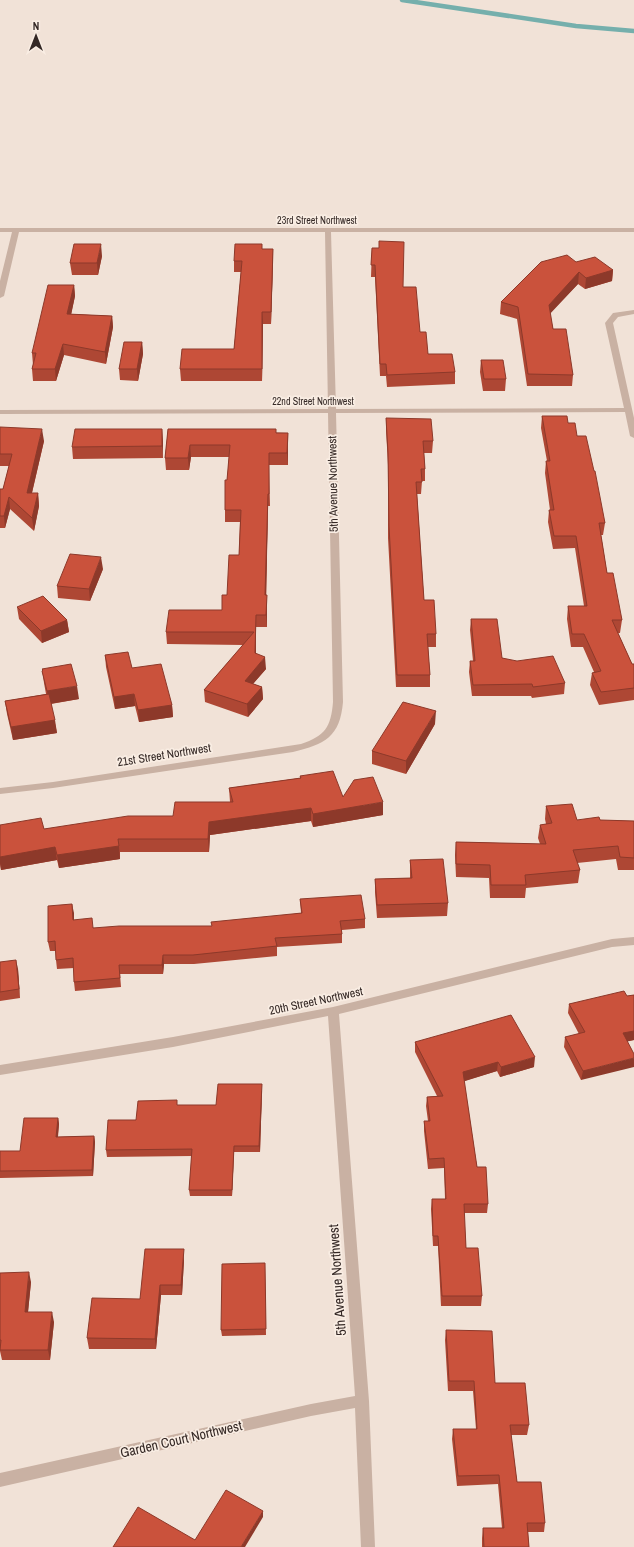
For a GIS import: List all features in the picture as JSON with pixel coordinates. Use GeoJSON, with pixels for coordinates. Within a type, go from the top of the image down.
{"type":"FeatureCollection","features":[{"type":"Feature","properties":{"kind":"street","name":"23rd Street Northwest"},"geometry":{"type":"LineString","coordinates":[[0,230],[634,230]]}},
{"type":"Feature","properties":{"kind":"street"},"geometry":{"type":"LineString","coordinates":[[0,296],[16,230]]}},
{"type":"Feature","properties":{"kind":"street","name":"5th Avenue Northwest"},"geometry":{"type":"LineString","coordinates":[[328,230],[338,702],[335,726],[328,735]]}},
{"type":"Feature","properties":{"kind":"street"},"geometry":{"type":"LineString","coordinates":[[634,312],[615,315],[610,319],[609,323],[627,410],[634,436]]}},
{"type":"Feature","properties":{"kind":"street","name":"22nd Street Northwest"},"geometry":{"type":"LineString","coordinates":[[0,412],[627,410]]}},
{"type":"Feature","properties":{"kind":"street","name":"21st Street Northwest"},"geometry":{"type":"LineString","coordinates":[[0,791],[53,785],[293,749],[309,746],[328,735]]}},
{"type":"Feature","properties":{"kind":"street","name":"20th Street Northwest"},"geometry":{"type":"LineString","coordinates":[[0,1070],[173,1042],[333,1011],[612,943],[634,941]]}},
{"type":"Feature","properties":{"kind":"street","name":"5th Avenue Northwest"},"geometry":{"type":"LineString","coordinates":[[333,1011],[362,1401],[368,1547]]}},
{"type":"Feature","properties":{"kind":"street","name":"Garden Court Northwest"},"geometry":{"type":"LineString","coordinates":[[0,1480],[311,1410],[362,1401]]}},
{"type":"Feature","properties":{"kind":"building"},"geometry":{"type":"Polygon","coordinates":[[[379,241],[404,242],[403,287],[416,287],[420,332],[426,332],[428,354],[452,354],[455,372],[387,375],[386,364],[380,364],[375,265],[371,265],[372,248],[379,248],[379,241]]]}},
{"type":"Feature","properties":{"kind":"building"},"geometry":{"type":"Polygon","coordinates":[[[74,244],[101,244],[97,263],[70,263],[74,244]]]}},
{"type":"Feature","properties":{"kind":"building"},"geometry":{"type":"Polygon","coordinates":[[[235,244],[262,244],[262,249],[273,249],[271,312],[262,312],[262,369],[180,369],[182,349],[234,349],[242,261],[234,261],[235,244]]]}},
{"type":"Feature","properties":{"kind":"building"},"geometry":{"type":"Polygon","coordinates":[[[567,255],[576,262],[595,257],[613,270],[586,278],[579,272],[549,305],[553,329],[566,329],[573,375],[528,374],[518,307],[501,302],[541,262],[567,255]]]}},
{"type":"Feature","properties":{"kind":"building"},"geometry":{"type":"Polygon","coordinates":[[[48,285],[74,285],[67,314],[112,316],[105,352],[63,344],[55,369],[32,369],[36,353],[32,353],[48,285]]]}},
{"type":"Feature","properties":{"kind":"building"},"geometry":{"type":"Polygon","coordinates":[[[124,342],[142,342],[137,369],[119,369],[124,342]]]}},
{"type":"Feature","properties":{"kind":"building"},"geometry":{"type":"Polygon","coordinates":[[[481,360],[503,360],[506,379],[484,379],[481,360]]]}},
{"type":"Feature","properties":{"kind":"building"},"geometry":{"type":"Polygon","coordinates":[[[542,416],[567,416],[568,423],[575,423],[577,436],[586,436],[595,471],[605,523],[599,523],[607,573],[613,573],[622,620],[612,620],[632,664],[634,664],[634,688],[601,692],[592,673],[601,671],[584,634],[572,634],[568,606],[587,606],[576,536],[554,536],[549,510],[554,510],[546,461],[550,461],[542,416]]]}},
{"type":"Feature","properties":{"kind":"building"},"geometry":{"type":"Polygon","coordinates":[[[386,418],[431,419],[433,441],[423,441],[425,469],[421,469],[422,482],[416,482],[424,600],[434,600],[436,634],[427,634],[430,675],[397,675],[389,526],[386,418]]]}},
{"type":"Feature","properties":{"kind":"building"},"geometry":{"type":"Polygon","coordinates":[[[0,427],[42,429],[27,493],[38,493],[32,518],[9,497],[4,516],[0,516],[0,489],[3,489],[12,454],[0,454],[0,427]]]}},
{"type":"Feature","properties":{"kind":"building"},"geometry":{"type":"Polygon","coordinates":[[[75,429],[162,429],[162,446],[72,447],[75,429]]]}},
{"type":"Feature","properties":{"kind":"building"},"geometry":{"type":"Polygon","coordinates":[[[168,429],[276,429],[276,433],[288,433],[287,453],[269,453],[265,595],[267,595],[266,615],[256,615],[255,653],[265,657],[245,681],[262,687],[247,704],[204,690],[254,632],[166,632],[169,610],[222,610],[222,595],[227,595],[229,555],[239,555],[241,510],[225,510],[225,480],[227,480],[230,445],[190,445],[188,458],[165,458],[168,429]]]}},
{"type":"Feature","properties":{"kind":"building"},"geometry":{"type":"Polygon","coordinates":[[[70,554],[101,557],[89,589],[57,586],[70,554]]]}},
{"type":"Feature","properties":{"kind":"building"},"geometry":{"type":"Polygon","coordinates":[[[43,596],[67,620],[41,631],[17,607],[43,596]]]}},
{"type":"Feature","properties":{"kind":"building"},"geometry":{"type":"Polygon","coordinates":[[[471,619],[497,619],[502,658],[517,661],[553,656],[565,683],[533,687],[532,684],[473,685],[470,661],[475,661],[471,619]]]}},
{"type":"Feature","properties":{"kind":"building"},"geometry":{"type":"Polygon","coordinates":[[[128,652],[132,668],[161,664],[172,705],[138,710],[134,694],[114,697],[105,655],[128,652]]]}},
{"type":"Feature","properties":{"kind":"building"},"geometry":{"type":"Polygon","coordinates":[[[71,664],[77,686],[47,691],[42,669],[71,664]]]}},
{"type":"Feature","properties":{"kind":"building"},"geometry":{"type":"Polygon","coordinates":[[[49,694],[55,720],[11,727],[5,701],[49,694]]]}},
{"type":"Feature","properties":{"kind":"building"},"geometry":{"type":"Polygon","coordinates":[[[403,702],[436,711],[406,761],[372,751],[403,702]]]}},
{"type":"Feature","properties":{"kind":"building"},"geometry":{"type":"Polygon","coordinates":[[[333,771],[343,797],[354,780],[373,777],[383,802],[313,814],[311,808],[209,822],[208,839],[118,839],[119,846],[57,855],[55,847],[0,857],[0,825],[41,818],[44,829],[128,816],[173,816],[175,802],[233,802],[229,788],[301,778],[300,776],[333,771]]]}},
{"type":"Feature","properties":{"kind":"building"},"geometry":{"type":"Polygon","coordinates":[[[572,804],[577,820],[599,817],[600,820],[634,821],[634,858],[620,857],[618,846],[573,850],[580,870],[525,875],[526,885],[491,885],[490,865],[456,864],[456,842],[546,844],[540,825],[552,823],[546,806],[572,804]]]}},
{"type":"Feature","properties":{"kind":"building"},"geometry":{"type":"Polygon","coordinates":[[[443,859],[448,903],[377,905],[375,879],[412,878],[410,860],[443,859]]]}},
{"type":"Feature","properties":{"kind":"building"},"geometry":{"type":"Polygon","coordinates":[[[361,895],[365,919],[340,921],[342,934],[275,938],[277,946],[193,955],[163,955],[162,965],[119,965],[120,978],[74,982],[73,958],[56,960],[55,941],[48,942],[48,906],[72,904],[73,920],[92,918],[93,928],[119,926],[212,926],[211,922],[302,913],[300,899],[361,895]]]}},
{"type":"Feature","properties":{"kind":"building"},"geometry":{"type":"Polygon","coordinates":[[[16,960],[19,989],[0,992],[0,962],[16,960]]]}},
{"type":"Feature","properties":{"kind":"building"},"geometry":{"type":"Polygon","coordinates":[[[624,991],[627,996],[634,995],[634,1031],[623,1033],[634,1054],[634,1058],[583,1071],[565,1037],[585,1032],[569,1004],[624,991]]]}},
{"type":"Feature","properties":{"kind":"building"},"geometry":{"type":"Polygon","coordinates":[[[511,1015],[535,1057],[501,1067],[498,1062],[463,1072],[477,1167],[486,1167],[488,1204],[464,1204],[466,1248],[478,1248],[482,1296],[442,1296],[438,1236],[433,1236],[432,1199],[446,1199],[444,1158],[429,1159],[424,1121],[430,1121],[427,1097],[443,1096],[415,1042],[511,1015]]]}},
{"type":"Feature","properties":{"kind":"building"},"geometry":{"type":"Polygon","coordinates":[[[218,1084],[262,1084],[259,1146],[234,1146],[232,1190],[189,1190],[192,1149],[106,1150],[108,1120],[136,1120],[138,1101],[177,1100],[177,1105],[216,1105],[218,1084]]]}},
{"type":"Feature","properties":{"kind":"building"},"geometry":{"type":"Polygon","coordinates":[[[24,1118],[58,1118],[56,1137],[94,1136],[92,1170],[0,1171],[0,1151],[20,1151],[24,1118]]]}},
{"type":"Feature","properties":{"kind":"building"},"geometry":{"type":"Polygon","coordinates":[[[145,1249],[184,1249],[181,1285],[160,1285],[155,1339],[87,1338],[92,1298],[140,1299],[145,1249]]]}},
{"type":"Feature","properties":{"kind":"building"},"geometry":{"type":"Polygon","coordinates":[[[265,1263],[266,1329],[221,1330],[222,1264],[265,1263]]]}},
{"type":"Feature","properties":{"kind":"building"},"geometry":{"type":"Polygon","coordinates":[[[29,1272],[25,1312],[52,1312],[48,1350],[0,1350],[0,1273],[29,1272]]]}},
{"type":"Feature","properties":{"kind":"building"},"geometry":{"type":"Polygon","coordinates":[[[446,1330],[492,1331],[495,1383],[525,1383],[529,1425],[510,1425],[517,1482],[541,1482],[545,1523],[527,1523],[529,1547],[484,1547],[483,1528],[504,1528],[499,1475],[458,1476],[453,1429],[477,1429],[474,1381],[449,1381],[446,1330]]]}},
{"type":"Feature","properties":{"kind":"building"},"geometry":{"type":"Polygon","coordinates":[[[226,1490],[263,1511],[241,1547],[113,1547],[138,1507],[195,1540],[226,1490]]]}},
{"type":"Feature","properties":{"kind":"waterway"},"geometry":{"type":"LineString","coordinates":[[402,0],[576,26],[634,31]]}}]}
